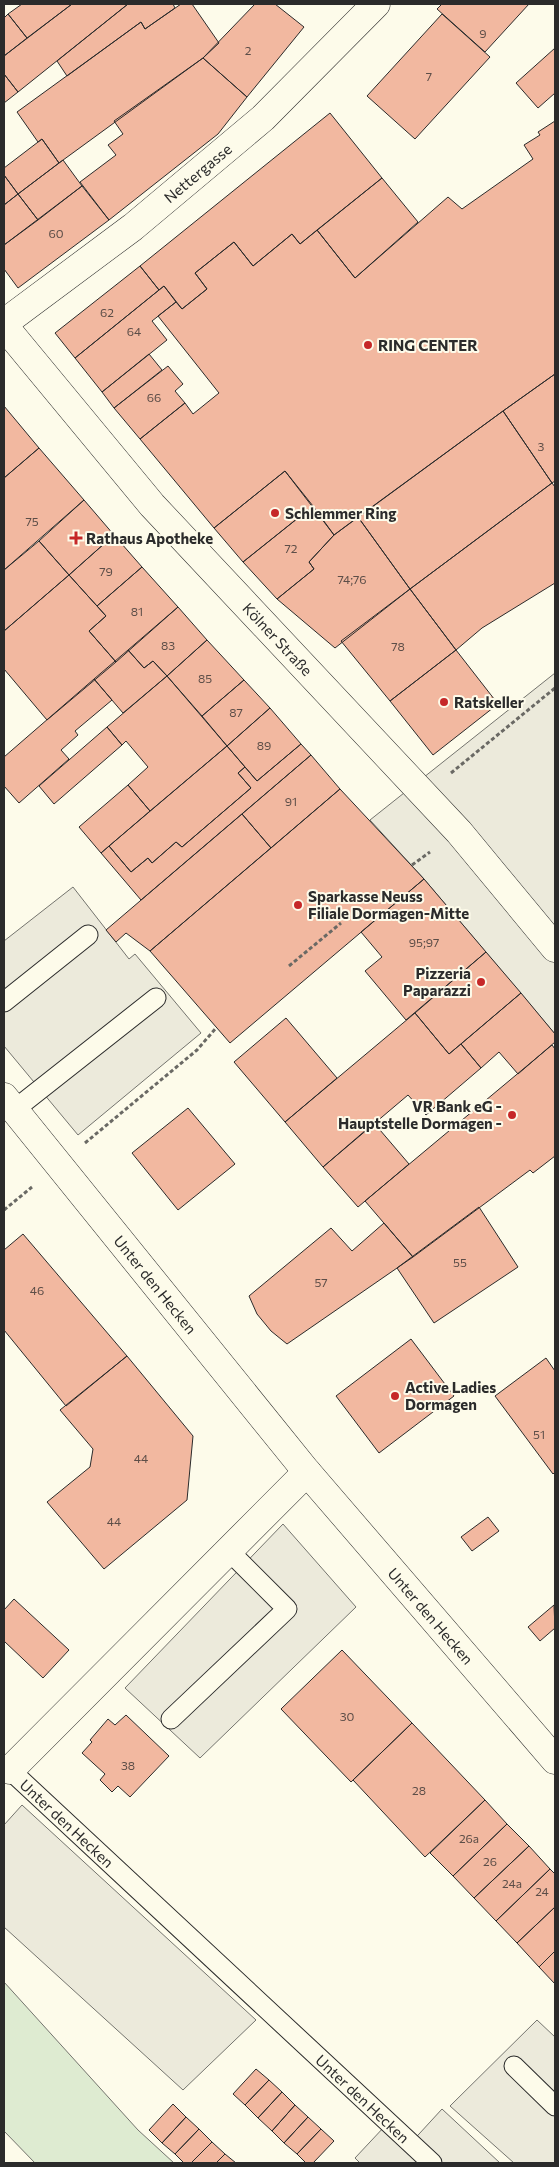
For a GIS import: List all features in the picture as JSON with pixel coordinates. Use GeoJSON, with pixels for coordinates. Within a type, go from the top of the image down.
{"type":"FeatureCollection","features":[{"type":"Feature","properties":{"kind":"street","name":"Nettergasse"},"geometry":{"type":"LineString","coordinates":[[4,325],[133,227],[263,118],[376,4]]}},
{"type":"Feature","properties":{"kind":"street","name":"Kölner Straße"},"geometry":{"type":"LineString","coordinates":[[4,325],[152,505],[459,832],[555,948]]}},
{"type":"Feature","properties":{"kind":"street","name":"Unter den Hecken"},"geometry":{"type":"LineString","coordinates":[[9,1104],[307,1472],[555,1760]]}},
{"type":"Feature","properties":{"kind":"street","name":"Unter den Hecken"},"geometry":{"type":"LineString","coordinates":[[10,1770],[307,1472]]}},
{"type":"Feature","properties":{"kind":"lane"},"geometry":{"type":"LineString","coordinates":[[4,1002],[88,935]]}},
{"type":"Feature","properties":{"kind":"lane"},"geometry":{"type":"LineString","coordinates":[[9,1104],[156,998]]}},
{"type":"Feature","properties":{"kind":"lane"},"geometry":{"type":"LineString","coordinates":[[172,1719],[287,1609],[230,1550]]}},
{"type":"Feature","properties":{"kind":"lane","name":"Unter den Hecken"},"geometry":{"type":"LineString","coordinates":[[10,1770],[432,2163]]}},
{"type":"Feature","properties":{"kind":"lane"},"geometry":{"type":"LineString","coordinates":[[514,2066],[555,2106]]}},
{"type":"Feature","properties":{"kind":"path"},"geometry":{"type":"LineString","coordinates":[[424,794],[555,688]]}},
{"type":"Feature","properties":{"kind":"path"},"geometry":{"type":"LineString","coordinates":[[289,966],[341,923]]}},
{"type":"Feature","properties":{"kind":"path"},"geometry":{"type":"LineString","coordinates":[[59,1164],[197,1050],[216,1028]]}},
{"type":"Feature","properties":{"kind":"green space"},"geometry":{"type":"Polygon","coordinates":[[[4,1982],[138,2130],[174,2163],[35,2163],[4,2131],[4,1982]]]}},
{"type":"Feature","properties":{"kind":"shaded area"},"geometry":{"type":"Polygon","coordinates":[[[555,673],[555,1034],[424,879],[370,820],[555,673]]]}},
{"type":"Feature","properties":{"kind":"shaded area"},"geometry":{"type":"Polygon","coordinates":[[[73,887],[129,959],[135,954],[201,1033],[78,1135],[4,1046],[4,941],[73,887]]]}},
{"type":"Feature","properties":{"kind":"shaded area"},"geometry":{"type":"Polygon","coordinates":[[[283,1524],[356,1607],[200,1758],[125,1688],[283,1524]]]}},
{"type":"Feature","properties":{"kind":"shaded area"},"geometry":{"type":"Polygon","coordinates":[[[22,1805],[256,2020],[183,2090],[4,1927],[4,1825],[22,1805]]]}},
{"type":"Feature","properties":{"kind":"shaded area"},"geometry":{"type":"Polygon","coordinates":[[[537,2020],[555,2037],[555,2163],[514,2163],[450,2106],[537,2020]]]}},
{"type":"Feature","properties":{"kind":"shaded area"},"geometry":{"type":"Polygon","coordinates":[[[442,2109],[500,2163],[360,2163],[355,2158],[385,2126],[408,2146],[442,2109]]]}},
{"type":"Feature","properties":{"kind":"building"},"geometry":{"type":"Polygon","coordinates":[[[22,4],[72,4],[27,38],[8,14],[22,4]]]}},
{"type":"Feature","properties":{"kind":"building"},"geometry":{"type":"Polygon","coordinates":[[[72,4],[128,4],[18,92],[4,74],[4,56],[72,4]]]}},
{"type":"Feature","properties":{"kind":"building"},"geometry":{"type":"Polygon","coordinates":[[[128,4],[173,4],[175,8],[145,29],[141,22],[67,76],[57,61],[128,4]]]}},
{"type":"Feature","properties":{"kind":"building"},"geometry":{"type":"Polygon","coordinates":[[[181,4],[192,4],[219,43],[203,58],[59,163],[42,139],[38,142],[17,112],[141,22],[145,29],[181,4]]]}},
{"type":"Feature","properties":{"kind":"building"},"geometry":{"type":"Polygon","coordinates":[[[255,4],[275,4],[304,27],[247,97],[203,58],[255,4]]]}},
{"type":"Feature","properties":{"kind":"building"},"geometry":{"type":"Polygon","coordinates":[[[442,4],[529,4],[485,52],[437,9],[442,4]]]}},
{"type":"Feature","properties":{"kind":"building"},"geometry":{"type":"Polygon","coordinates":[[[8,14],[27,38],[4,56],[4,18],[8,14]]]}},
{"type":"Feature","properties":{"kind":"building"},"geometry":{"type":"Polygon","coordinates":[[[442,14],[490,57],[415,139],[367,96],[442,14]]]}},
{"type":"Feature","properties":{"kind":"building"},"geometry":{"type":"Polygon","coordinates":[[[555,48],[555,93],[538,108],[516,83],[555,48]]]}},
{"type":"Feature","properties":{"kind":"building"},"geometry":{"type":"Polygon","coordinates":[[[203,58],[247,97],[218,134],[109,220],[80,182],[116,155],[108,145],[123,134],[114,121],[203,58]]]}},
{"type":"Feature","properties":{"kind":"building"},"geometry":{"type":"Polygon","coordinates":[[[4,74],[18,92],[4,103],[4,74]]]}},
{"type":"Feature","properties":{"kind":"building"},"geometry":{"type":"Polygon","coordinates":[[[330,113],[382,178],[300,244],[292,234],[253,266],[234,242],[195,273],[207,289],[182,309],[164,286],[159,290],[140,266],[330,113]]]}},
{"type":"Feature","properties":{"kind":"building","name":"RING CENTER"},"geometry":{"type":"Polygon","coordinates":[[[555,121],[555,374],[334,535],[285,471],[214,528],[140,439],[185,403],[193,414],[219,393],[158,316],[176,302],[182,309],[207,289],[195,273],[234,242],[253,266],[292,234],[300,244],[317,230],[355,278],[448,197],[462,209],[533,159],[524,145],[540,135],[538,132],[555,121]]]}},
{"type":"Feature","properties":{"kind":"building"},"geometry":{"type":"Polygon","coordinates":[[[42,139],[59,163],[18,194],[4,175],[4,168],[42,139]]]}},
{"type":"Feature","properties":{"kind":"building"},"geometry":{"type":"Polygon","coordinates":[[[63,160],[82,186],[38,220],[18,194],[63,160]]]}},
{"type":"Feature","properties":{"kind":"building"},"geometry":{"type":"Polygon","coordinates":[[[4,175],[18,194],[4,205],[4,175]]]}},
{"type":"Feature","properties":{"kind":"building"},"geometry":{"type":"Polygon","coordinates":[[[382,178],[418,222],[355,278],[317,230],[382,178]]]}},
{"type":"Feature","properties":{"kind":"building"},"geometry":{"type":"Polygon","coordinates":[[[82,186],[109,220],[18,288],[4,269],[4,245],[82,186]]]}},
{"type":"Feature","properties":{"kind":"building"},"geometry":{"type":"Polygon","coordinates":[[[18,194],[38,220],[4,245],[4,205],[18,194]]]}},
{"type":"Feature","properties":{"kind":"building"},"geometry":{"type":"Polygon","coordinates":[[[140,266],[159,290],[75,358],[55,333],[140,266]]]}},
{"type":"Feature","properties":{"kind":"building"},"geometry":{"type":"Polygon","coordinates":[[[164,286],[176,302],[152,321],[167,340],[102,392],[75,358],[164,286]]]}},
{"type":"Feature","properties":{"kind":"building"},"geometry":{"type":"Polygon","coordinates":[[[149,354],[162,370],[114,408],[102,392],[149,354]]]}},
{"type":"Feature","properties":{"kind":"building"},"geometry":{"type":"Polygon","coordinates":[[[168,366],[183,384],[175,391],[185,403],[140,439],[114,408],[168,366]]]}},
{"type":"Feature","properties":{"kind":"building"},"geometry":{"type":"Polygon","coordinates":[[[555,374],[555,481],[552,483],[503,411],[555,374]]]}},
{"type":"Feature","properties":{"kind":"building"},"geometry":{"type":"Polygon","coordinates":[[[4,406],[39,448],[4,478],[4,406]]]}},
{"type":"Feature","properties":{"kind":"building"},"geometry":{"type":"Polygon","coordinates":[[[503,411],[552,483],[410,589],[358,517],[503,411]]]}},
{"type":"Feature","properties":{"kind":"building"},"geometry":{"type":"Polygon","coordinates":[[[39,448],[84,500],[4,570],[4,478],[39,448]]]}},
{"type":"Feature","properties":{"kind":"building"},"geometry":{"type":"Polygon","coordinates":[[[285,471],[313,506],[243,562],[214,528],[285,471]]]}},
{"type":"Feature","properties":{"kind":"building"},"geometry":{"type":"Polygon","coordinates":[[[552,483],[555,487],[555,583],[482,628],[456,650],[410,589],[552,483]]]}},
{"type":"Feature","properties":{"kind":"building","name":"Rathaus Apotheke"},"geometry":{"type":"Polygon","coordinates":[[[84,500],[114,535],[69,575],[39,541],[84,500]]]}},
{"type":"Feature","properties":{"kind":"building"},"geometry":{"type":"Polygon","coordinates":[[[313,506],[334,535],[309,562],[314,569],[277,599],[243,562],[313,506]]]}},
{"type":"Feature","properties":{"kind":"building"},"geometry":{"type":"Polygon","coordinates":[[[358,517],[410,589],[335,648],[277,599],[314,569],[309,562],[334,535],[358,517]]]}},
{"type":"Feature","properties":{"kind":"building"},"geometry":{"type":"Polygon","coordinates":[[[114,535],[142,567],[97,606],[69,575],[114,535]]]}},
{"type":"Feature","properties":{"kind":"building"},"geometry":{"type":"Polygon","coordinates":[[[39,541],[69,575],[4,631],[4,570],[39,541]]]}},
{"type":"Feature","properties":{"kind":"building"},"geometry":{"type":"Polygon","coordinates":[[[142,567],[178,607],[116,662],[89,631],[106,616],[97,606],[142,567]]]}},
{"type":"Feature","properties":{"kind":"building"},"geometry":{"type":"Polygon","coordinates":[[[69,575],[106,616],[89,631],[116,662],[47,720],[4,669],[4,631],[69,575]]]}},
{"type":"Feature","properties":{"kind":"building"},"geometry":{"type":"Polygon","coordinates":[[[410,589],[456,650],[390,701],[341,641],[410,589]]]}},
{"type":"Feature","properties":{"kind":"building"},"geometry":{"type":"Polygon","coordinates":[[[178,607],[207,640],[167,676],[153,661],[144,668],[128,650],[178,607]]]}},
{"type":"Feature","properties":{"kind":"building"},"geometry":{"type":"Polygon","coordinates":[[[207,640],[244,680],[202,716],[167,676],[207,640]]]}},
{"type":"Feature","properties":{"kind":"building"},"geometry":{"type":"Polygon","coordinates":[[[128,650],[144,668],[153,661],[167,676],[123,713],[94,679],[128,650]]]}},
{"type":"Feature","properties":{"kind":"building","name":"Ratskeller"},"geometry":{"type":"Polygon","coordinates":[[[456,650],[498,704],[433,755],[390,701],[456,650]]]}},
{"type":"Feature","properties":{"kind":"building"},"geometry":{"type":"Polygon","coordinates":[[[167,676],[227,746],[150,811],[128,785],[148,767],[126,741],[122,745],[107,727],[167,676]]]}},
{"type":"Feature","properties":{"kind":"building"},"geometry":{"type":"Polygon","coordinates":[[[94,679],[112,700],[75,731],[78,735],[61,750],[69,759],[19,803],[4,786],[4,757],[94,679]]]}},
{"type":"Feature","properties":{"kind":"building"},"geometry":{"type":"Polygon","coordinates":[[[244,680],[270,708],[227,746],[202,716],[244,680]]]}},
{"type":"Feature","properties":{"kind":"building"},"geometry":{"type":"Polygon","coordinates":[[[270,708],[301,744],[257,781],[227,746],[270,708]]]}},
{"type":"Feature","properties":{"kind":"building"},"geometry":{"type":"Polygon","coordinates":[[[107,727],[122,745],[54,804],[39,786],[107,727]]]}},
{"type":"Feature","properties":{"kind":"building"},"geometry":{"type":"Polygon","coordinates":[[[301,744],[311,755],[141,900],[101,853],[109,846],[131,872],[148,858],[152,863],[176,842],[182,847],[251,788],[238,773],[245,767],[257,781],[301,744]]]}},
{"type":"Feature","properties":{"kind":"building"},"geometry":{"type":"Polygon","coordinates":[[[227,746],[245,767],[238,773],[251,788],[182,847],[176,842],[152,863],[148,858],[131,872],[109,846],[227,746]]]}},
{"type":"Feature","properties":{"kind":"building"},"geometry":{"type":"Polygon","coordinates":[[[311,755],[340,789],[271,848],[242,814],[311,755]]]}},
{"type":"Feature","properties":{"kind":"building"},"geometry":{"type":"Polygon","coordinates":[[[128,785],[150,811],[101,853],[79,827],[128,785]]]}},
{"type":"Feature","properties":{"kind":"building","name":"Sparkasse Neuss Filiale Dormagen-Mitte"},"geometry":{"type":"Polygon","coordinates":[[[340,789],[424,879],[230,1043],[150,951],[340,789]]]}},
{"type":"Feature","properties":{"kind":"building"},"geometry":{"type":"Polygon","coordinates":[[[242,814],[271,848],[150,951],[126,933],[116,942],[106,930],[242,814]]]}},
{"type":"Feature","properties":{"kind":"building"},"geometry":{"type":"Polygon","coordinates":[[[424,879],[486,952],[406,1020],[365,971],[382,957],[361,932],[424,879]]]}},
{"type":"Feature","properties":{"kind":"building"},"geometry":{"type":"Polygon","coordinates":[[[486,952],[521,993],[449,1054],[415,1013],[486,952]]]}},
{"type":"Feature","properties":{"kind":"building"},"geometry":{"type":"Polygon","coordinates":[[[521,993],[555,1034],[555,1042],[518,1074],[499,1052],[481,1068],[461,1044],[521,993]]]}},
{"type":"Feature","properties":{"kind":"building"},"geometry":{"type":"Polygon","coordinates":[[[415,1013],[449,1054],[461,1044],[481,1068],[426,1115],[408,1095],[323,1167],[285,1122],[415,1013]]]}},
{"type":"Feature","properties":{"kind":"building"},"geometry":{"type":"Polygon","coordinates":[[[286,1018],[337,1078],[285,1122],[234,1062],[286,1018]]]}},
{"type":"Feature","properties":{"kind":"building","name":"VR Bank eG - Hauptstelle Dormagen -"},"geometry":{"type":"Polygon","coordinates":[[[552,1045],[555,1049],[555,1156],[533,1173],[530,1170],[413,1257],[365,1201],[552,1045]]]}},
{"type":"Feature","properties":{"kind":"building"},"geometry":{"type":"Polygon","coordinates":[[[188,1108],[235,1164],[178,1210],[132,1153],[188,1108]]]}},
{"type":"Feature","properties":{"kind":"building"},"geometry":{"type":"Polygon","coordinates":[[[374,1123],[409,1164],[358,1207],[323,1167],[374,1123]]]}},
{"type":"Feature","properties":{"kind":"building"},"geometry":{"type":"Polygon","coordinates":[[[479,1207],[518,1267],[434,1323],[397,1268],[479,1207]]]}},
{"type":"Feature","properties":{"kind":"building"},"geometry":{"type":"Polygon","coordinates":[[[384,1223],[413,1257],[287,1344],[271,1331],[257,1314],[249,1296],[331,1228],[352,1251],[384,1223]]]}},
{"type":"Feature","properties":{"kind":"building"},"geometry":{"type":"Polygon","coordinates":[[[23,1234],[127,1356],[66,1406],[4,1330],[4,1250],[23,1234]]]}},
{"type":"Feature","properties":{"kind":"building","name":"Active Ladies Dormagen"},"geometry":{"type":"Polygon","coordinates":[[[411,1339],[454,1396],[379,1453],[336,1396],[411,1339]]]}},
{"type":"Feature","properties":{"kind":"building"},"geometry":{"type":"Polygon","coordinates":[[[127,1356],[193,1436],[187,1500],[104,1569],[47,1502],[90,1467],[93,1449],[60,1410],[127,1356]]]}},
{"type":"Feature","properties":{"kind":"building"},"geometry":{"type":"Polygon","coordinates":[[[546,1358],[555,1371],[555,1472],[553,1474],[495,1396],[546,1358]]]}},
{"type":"Feature","properties":{"kind":"building"},"geometry":{"type":"Polygon","coordinates":[[[488,1517],[499,1531],[472,1551],[461,1537],[488,1517]]]}},
{"type":"Feature","properties":{"kind":"building"},"geometry":{"type":"Polygon","coordinates":[[[14,1599],[69,1650],[43,1678],[4,1641],[4,1610],[14,1599]]]}},
{"type":"Feature","properties":{"kind":"building"},"geometry":{"type":"Polygon","coordinates":[[[554,1605],[555,1628],[540,1641],[528,1627],[554,1605]]]}},
{"type":"Feature","properties":{"kind":"building"},"geometry":{"type":"Polygon","coordinates":[[[342,1650],[412,1723],[351,1782],[281,1709],[342,1650]]]}},
{"type":"Feature","properties":{"kind":"building"},"geometry":{"type":"Polygon","coordinates":[[[126,1715],[169,1756],[130,1797],[118,1786],[112,1792],[100,1780],[105,1774],[82,1753],[92,1742],[90,1740],[108,1719],[115,1725],[126,1715]]]}},
{"type":"Feature","properties":{"kind":"building"},"geometry":{"type":"Polygon","coordinates":[[[412,1723],[485,1800],[425,1857],[353,1780],[412,1723]]]}},
{"type":"Feature","properties":{"kind":"building"},"geometry":{"type":"Polygon","coordinates":[[[485,1800],[507,1824],[453,1876],[430,1853],[485,1800]]]}},
{"type":"Feature","properties":{"kind":"building"},"geometry":{"type":"Polygon","coordinates":[[[507,1824],[529,1846],[474,1898],[453,1876],[507,1824]]]}},
{"type":"Feature","properties":{"kind":"building"},"geometry":{"type":"Polygon","coordinates":[[[529,1846],[550,1869],[496,1921],[474,1898],[529,1846]]]}},
{"type":"Feature","properties":{"kind":"building"},"geometry":{"type":"Polygon","coordinates":[[[550,1869],[555,1874],[555,1907],[517,1943],[496,1921],[550,1869]]]}},
{"type":"Feature","properties":{"kind":"building"},"geometry":{"type":"Polygon","coordinates":[[[555,1907],[555,1951],[539,1967],[517,1943],[555,1907]]]}},
{"type":"Feature","properties":{"kind":"building"},"geometry":{"type":"Polygon","coordinates":[[[555,1951],[555,1984],[539,1967],[555,1951]]]}},
{"type":"Feature","properties":{"kind":"building"},"geometry":{"type":"Polygon","coordinates":[[[256,2069],[269,2080],[245,2105],[233,2094],[256,2069]]]}},
{"type":"Feature","properties":{"kind":"building"},"geometry":{"type":"Polygon","coordinates":[[[269,2080],[282,2092],[258,2118],[245,2105],[269,2080]]]}},
{"type":"Feature","properties":{"kind":"building"},"geometry":{"type":"Polygon","coordinates":[[[282,2092],[295,2105],[272,2131],[258,2118],[282,2092]]]}},
{"type":"Feature","properties":{"kind":"building"},"geometry":{"type":"Polygon","coordinates":[[[173,2104],[186,2117],[162,2143],[149,2130],[173,2104]]]}},
{"type":"Feature","properties":{"kind":"building"},"geometry":{"type":"Polygon","coordinates":[[[295,2105],[308,2117],[284,2143],[272,2131],[295,2105]]]}},
{"type":"Feature","properties":{"kind":"building"},"geometry":{"type":"Polygon","coordinates":[[[186,2117],[199,2129],[175,2154],[162,2143],[186,2117]]]}},
{"type":"Feature","properties":{"kind":"building"},"geometry":{"type":"Polygon","coordinates":[[[308,2117],[321,2129],[297,2154],[284,2143],[308,2117]]]}},
{"type":"Feature","properties":{"kind":"building"},"geometry":{"type":"Polygon","coordinates":[[[199,2129],[212,2142],[191,2163],[184,2163],[175,2154],[199,2129]]]}},
{"type":"Feature","properties":{"kind":"building"},"geometry":{"type":"Polygon","coordinates":[[[321,2129],[334,2141],[313,2163],[306,2163],[297,2154],[321,2129]]]}},
{"type":"Feature","properties":{"kind":"building"},"geometry":{"type":"Polygon","coordinates":[[[212,2142],[225,2154],[216,2163],[191,2163],[212,2142]]]}},
{"type":"Feature","properties":{"kind":"building"},"geometry":{"type":"Polygon","coordinates":[[[225,2154],[236,2163],[216,2163],[225,2154]]]}},
{"type":"Feature","properties":{"kind":"place","name":"RING CENTER"},"geometry":{"type":"Point","coordinates":[368,345]}},
{"type":"Feature","properties":{"kind":"place","name":"Schlemmer Ring"},"geometry":{"type":"Point","coordinates":[275,513]}},
{"type":"Feature","properties":{"kind":"place","name":"Rathaus Apotheke"},"geometry":{"type":"Point","coordinates":[76,538]}},
{"type":"Feature","properties":{"kind":"place","name":"Ratskeller"},"geometry":{"type":"Point","coordinates":[444,702]}},
{"type":"Feature","properties":{"kind":"place","name":"Sparkasse Neuss Filiale Dormagen-Mitte"},"geometry":{"type":"Point","coordinates":[298,905]}},
{"type":"Feature","properties":{"kind":"place","name":"Pizzeria Paparazzi"},"geometry":{"type":"Point","coordinates":[481,982]}},
{"type":"Feature","properties":{"kind":"place","name":"VR Bank eG - Hauptstelle Dormagen -"},"geometry":{"type":"Point","coordinates":[512,1115]}},
{"type":"Feature","properties":{"kind":"place","name":"Active Ladies Dormagen"},"geometry":{"type":"Point","coordinates":[395,1396]}}]}
